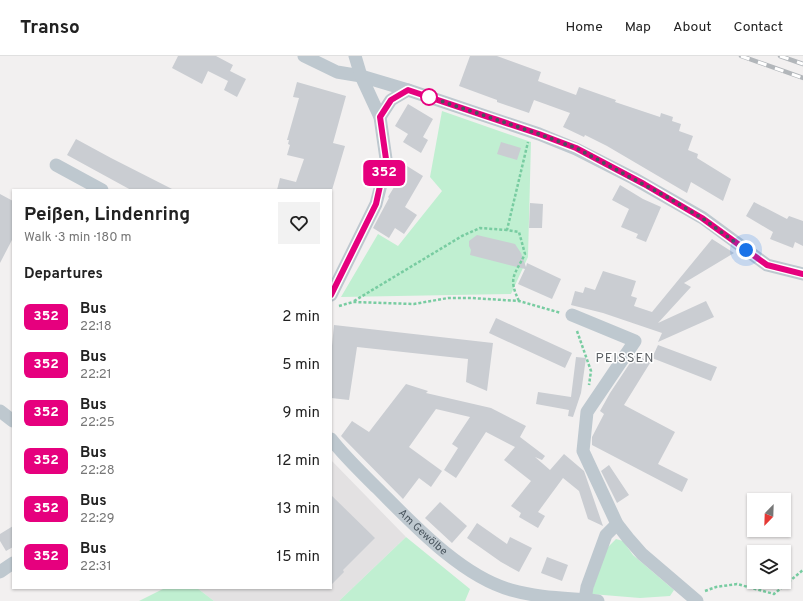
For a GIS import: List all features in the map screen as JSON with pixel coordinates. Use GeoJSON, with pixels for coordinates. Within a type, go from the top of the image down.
{"type":"FeatureCollection","features":[{"type":"Feature","properties":{"kind":"street"},"geometry":{"type":"LineString","coordinates":[[304,56],[337,72],[361,76],[408,90],[532,131],[576,148],[667,197],[702,218],[767,265],[803,274]]}},
{"type":"Feature","properties":{"kind":"street"},"geometry":{"type":"LineString","coordinates":[[333,301],[376,204],[386,159],[380,117],[361,76],[355,56]]}},
{"type":"Feature","properties":{"kind":"street"},"geometry":{"type":"LineString","coordinates":[[380,117],[391,100],[408,90]]}},
{"type":"Feature","properties":{"kind":"street"},"geometry":{"type":"LineString","coordinates":[[56,165],[100,189]]}},
{"type":"Feature","properties":{"kind":"street"},"geometry":{"type":"LineString","coordinates":[[572,316],[635,341],[587,412],[583,451],[617,524],[642,554],[692,600]]}},
{"type":"Feature","properties":{"kind":"street"},"geometry":{"type":"LineString","coordinates":[[0,411],[12,420]]}},
{"type":"Feature","properties":{"kind":"street","name":"Am Gewölbe"},"geometry":{"type":"LineString","coordinates":[[332,440],[416,527],[467,569],[487,581],[534,598],[598,601]]}},
{"type":"Feature","properties":{"kind":"street"},"geometry":{"type":"LineString","coordinates":[[584,600],[587,587],[606,535],[617,524]]}},
{"type":"Feature","properties":{"kind":"street"},"geometry":{"type":"LineString","coordinates":[[0,572],[12,564]]}},
{"type":"Feature","properties":{"kind":"path"},"geometry":{"type":"LineString","coordinates":[[507,230],[532,131]]}},
{"type":"Feature","properties":{"kind":"path"},"geometry":{"type":"LineString","coordinates":[[353,302],[462,236],[480,228],[518,232],[526,254],[512,280],[513,289],[519,301]]}},
{"type":"Feature","properties":{"kind":"path"},"geometry":{"type":"LineString","coordinates":[[333,301],[414,304],[448,298],[519,301],[572,316],[590,371],[587,412]]}},
{"type":"Feature","properties":{"kind":"path"},"geometry":{"type":"LineString","coordinates":[[692,600],[716,587],[737,584],[774,594],[803,570]]}},
{"type":"Feature","properties":{"kind":"shaded area"},"geometry":{"type":"Polygon","coordinates":[[[332,461],[406,537],[339,601],[214,601],[198,589],[332,589],[332,461]]]}},
{"type":"Feature","properties":{"kind":"green space"},"geometry":{"type":"Polygon","coordinates":[[[442,111],[531,142],[528,257],[511,294],[341,297],[378,234],[398,246],[442,191],[430,177],[442,111]]]}},
{"type":"Feature","properties":{"kind":"green space"},"geometry":{"type":"Polygon","coordinates":[[[406,537],[470,589],[465,601],[339,601],[406,537]]]}},
{"type":"Feature","properties":{"kind":"green space"},"geometry":{"type":"Polygon","coordinates":[[[616,539],[623,541],[633,555],[674,590],[670,596],[640,598],[591,594],[607,548],[616,539]]]}},
{"type":"Feature","properties":{"kind":"green space"},"geometry":{"type":"Polygon","coordinates":[[[163,589],[198,589],[214,601],[139,601],[163,589]]]}},
{"type":"Feature","properties":{"kind":"building"},"geometry":{"type":"Polygon","coordinates":[[[178,56],[216,56],[233,65],[230,71],[246,79],[237,97],[224,90],[228,81],[208,71],[202,84],[172,68],[178,56]]]}},
{"type":"Feature","properties":{"kind":"building"},"geometry":{"type":"Polygon","coordinates":[[[470,56],[497,56],[541,72],[538,81],[576,95],[579,87],[616,100],[615,102],[660,117],[661,113],[673,117],[672,121],[681,124],[679,131],[693,136],[688,150],[698,154],[697,158],[731,179],[723,201],[691,182],[687,193],[607,146],[585,135],[584,137],[563,127],[570,113],[534,100],[529,113],[497,102],[497,100],[459,86],[470,56]]]}},
{"type":"Feature","properties":{"kind":"building"},"geometry":{"type":"Polygon","coordinates":[[[297,82],[346,96],[333,143],[345,146],[332,190],[277,189],[280,178],[296,182],[304,159],[287,155],[290,145],[288,144],[289,140],[287,140],[299,98],[293,97],[297,82]]]}},
{"type":"Feature","properties":{"kind":"building"},"geometry":{"type":"Polygon","coordinates":[[[408,104],[433,119],[423,137],[428,140],[421,153],[403,142],[408,134],[395,126],[408,104]]]}},
{"type":"Feature","properties":{"kind":"building"},"geometry":{"type":"Polygon","coordinates":[[[76,139],[172,189],[129,189],[67,155],[76,139]]]}},
{"type":"Feature","properties":{"kind":"building"},"geometry":{"type":"Polygon","coordinates":[[[501,142],[521,148],[517,160],[497,154],[501,142]]]}},
{"type":"Feature","properties":{"kind":"building"},"geometry":{"type":"Polygon","coordinates":[[[407,166],[423,176],[405,207],[417,215],[404,234],[395,228],[389,238],[373,228],[389,198],[388,197],[407,166]]]}},
{"type":"Feature","properties":{"kind":"building"},"geometry":{"type":"Polygon","coordinates":[[[620,185],[643,199],[661,207],[646,242],[636,238],[638,234],[621,227],[629,209],[612,200],[620,185]]]}},
{"type":"Feature","properties":{"kind":"building"},"geometry":{"type":"Polygon","coordinates":[[[0,194],[12,200],[12,240],[0,263],[0,194]]]}},
{"type":"Feature","properties":{"kind":"building"},"geometry":{"type":"Polygon","coordinates":[[[754,202],[787,219],[789,216],[803,221],[803,246],[795,242],[793,248],[770,239],[773,232],[746,216],[754,202]]]}},
{"type":"Feature","properties":{"kind":"building"},"geometry":{"type":"Polygon","coordinates":[[[530,203],[543,204],[542,228],[529,228],[530,203]]]}},
{"type":"Feature","properties":{"kind":"building"},"geometry":{"type":"Polygon","coordinates":[[[477,235],[515,244],[521,253],[526,267],[527,263],[561,279],[552,299],[518,284],[525,269],[470,255],[471,250],[469,241],[477,235]]]}},
{"type":"Feature","properties":{"kind":"building"},"geometry":{"type":"Polygon","coordinates":[[[712,239],[734,253],[684,283],[691,287],[658,323],[706,301],[714,317],[658,342],[662,333],[603,313],[571,305],[575,291],[583,293],[585,287],[595,290],[603,271],[636,281],[631,296],[637,298],[634,306],[652,312],[712,239]]]}},
{"type":"Feature","properties":{"kind":"building"},"geometry":{"type":"Polygon","coordinates":[[[496,318],[572,353],[565,368],[489,333],[496,318]]]}},
{"type":"Feature","properties":{"kind":"building"},"geometry":{"type":"Polygon","coordinates":[[[334,325],[493,343],[487,391],[466,382],[468,359],[357,347],[349,400],[332,398],[332,346],[334,325]]]}},
{"type":"Feature","properties":{"kind":"building"},"geometry":{"type":"Polygon","coordinates":[[[658,345],[717,367],[711,381],[652,358],[658,345]]]}},
{"type":"Feature","properties":{"kind":"building"},"geometry":{"type":"Polygon","coordinates":[[[636,354],[650,363],[624,405],[675,432],[658,464],[688,479],[682,492],[592,445],[592,437],[604,414],[600,411],[636,354]]]}},
{"type":"Feature","properties":{"kind":"building"},"geometry":{"type":"Polygon","coordinates":[[[576,357],[586,358],[581,393],[573,417],[568,416],[569,410],[536,404],[538,392],[571,397],[576,357]]]}},
{"type":"Feature","properties":{"kind":"building"},"geometry":{"type":"Polygon","coordinates":[[[406,384],[428,391],[426,393],[491,408],[526,426],[520,437],[545,456],[542,460],[535,457],[550,470],[564,454],[584,471],[603,526],[588,519],[579,491],[563,478],[538,512],[545,516],[538,528],[519,517],[521,513],[511,506],[531,481],[504,460],[515,447],[486,432],[456,478],[444,470],[458,448],[452,444],[470,417],[436,409],[409,447],[442,471],[431,487],[419,478],[403,499],[341,436],[352,421],[369,432],[406,384]]]}},
{"type":"Feature","properties":{"kind":"building"},"geometry":{"type":"Polygon","coordinates":[[[609,465],[629,495],[617,503],[601,471],[609,465]]]}},
{"type":"Feature","properties":{"kind":"building"},"geometry":{"type":"Polygon","coordinates":[[[332,496],[375,538],[343,570],[344,572],[332,584],[332,496]]]}},
{"type":"Feature","properties":{"kind":"building"},"geometry":{"type":"Polygon","coordinates":[[[440,502],[467,526],[452,543],[425,518],[440,502]]]}},
{"type":"Feature","properties":{"kind":"building"},"geometry":{"type":"Polygon","coordinates":[[[477,523],[507,544],[510,537],[532,548],[519,572],[501,562],[467,538],[477,523]]]}},
{"type":"Feature","properties":{"kind":"building"},"geometry":{"type":"Polygon","coordinates":[[[12,527],[12,548],[6,551],[0,541],[0,534],[12,527]]]}},
{"type":"Feature","properties":{"kind":"building"},"geometry":{"type":"Polygon","coordinates":[[[547,557],[568,565],[562,581],[541,573],[547,557]]]}},
{"type":"Feature","properties":{"kind":"railway"},"geometry":{"type":"LineString","coordinates":[[741,56],[803,78]]}},
{"type":"Feature","properties":{"kind":"railway"},"geometry":{"type":"LineString","coordinates":[[780,56],[803,64]]}},
{"type":"Feature","properties":{"kind":"bus line","name":"352"},"geometry":{"type":"LineString","coordinates":[[332,293],[376,204],[386,159],[380,117],[391,100],[408,90],[576,148],[644,184],[702,218],[756,259],[767,265],[803,274]]}},
{"type":"Feature","properties":{"kind":"district","name":"PEISSEN"},"geometry":{"type":"Point","coordinates":[625,359]}},
{"type":"Feature","properties":{"kind":"route"},"geometry":{"type":"LineString","coordinates":[[429,97],[428,96],[576,148],[633,178],[702,218],[746,250]]}}]}
